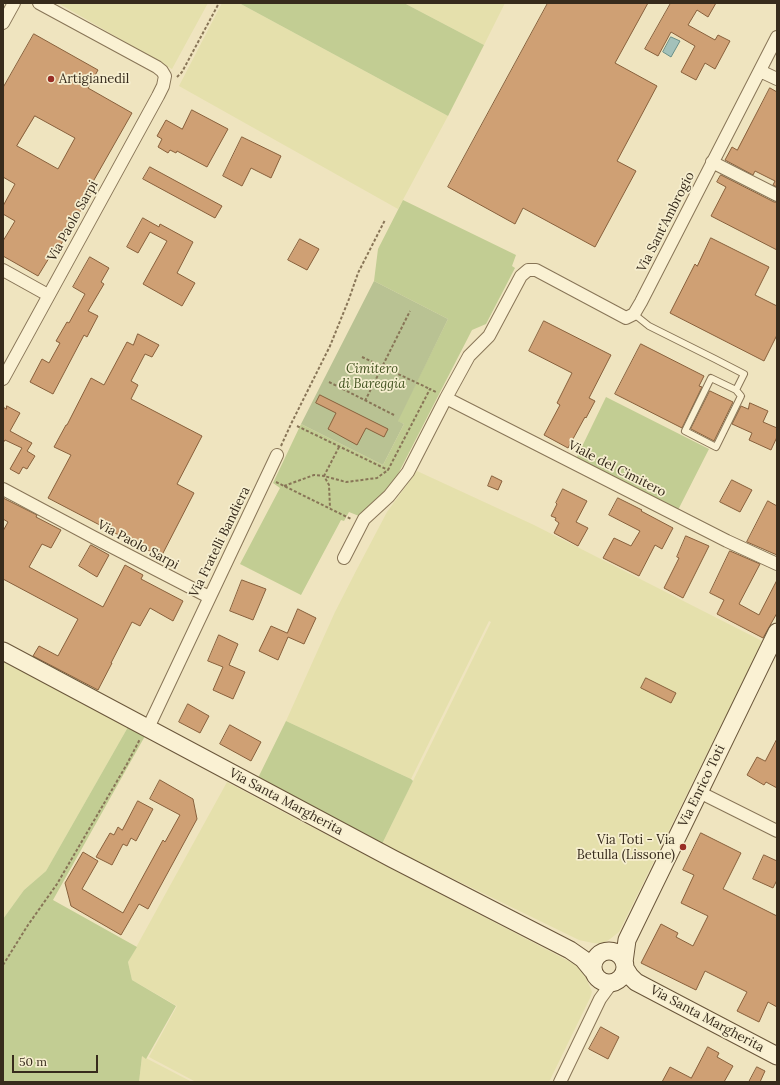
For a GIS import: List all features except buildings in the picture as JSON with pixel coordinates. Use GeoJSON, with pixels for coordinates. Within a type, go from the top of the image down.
{"type":"FeatureCollection","features":[{"type":"Feature","properties":{"kind":"street"},"geometry":{"type":"LineString","coordinates":[[3,23],[14,3]]}},
{"type":"Feature","properties":{"kind":"street"},"geometry":{"type":"LineString","coordinates":[[39,3],[156,67],[162,71],[165,76]]}},
{"type":"Feature","properties":{"kind":"street","name":"Via Sant'Ambrogio"},"geometry":{"type":"LineString","coordinates":[[634,314],[777,36]]}},
{"type":"Feature","properties":{"kind":"street"},"geometry":{"type":"LineString","coordinates":[[760,71],[777,80]]}},
{"type":"Feature","properties":{"kind":"street","name":"Via Paolo Sarpi"},"geometry":{"type":"LineString","coordinates":[[3,379],[155,101],[163,86],[165,76]]}},
{"type":"Feature","properties":{"kind":"street"},"geometry":{"type":"LineString","coordinates":[[712,162],[777,195]]}},
{"type":"Feature","properties":{"kind":"street"},"geometry":{"type":"LineString","coordinates":[[3,270],[48,295]]}},
{"type":"Feature","properties":{"kind":"street"},"geometry":{"type":"LineString","coordinates":[[344,558],[364,519],[389,496],[408,472],[469,356],[489,336],[521,276],[528,270],[536,270],[626,318],[634,314]]}},
{"type":"Feature","properties":{"kind":"street","name":"Viale del Cimitero"},"geometry":{"type":"LineString","coordinates":[[446,398],[727,541],[777,564]]}},
{"type":"Feature","properties":{"kind":"street","name":"Via Fratelli Bandiera"},"geometry":{"type":"LineString","coordinates":[[144,733],[277,455]]}},
{"type":"Feature","properties":{"kind":"street","name":"Via Paolo Sarpi"},"geometry":{"type":"LineString","coordinates":[[3,489],[209,598]]}},
{"type":"Feature","properties":{"kind":"street","name":"Via Enrico Toti"},"geometry":{"type":"LineString","coordinates":[[610,969],[627,940],[777,632]]}},
{"type":"Feature","properties":{"kind":"street","name":"Via Santa Margherita"},"geometry":{"type":"LineString","coordinates":[[3,651],[144,733],[570,950],[583,959],[610,969],[623,979],[636,982],[777,1056]]}},
{"type":"Feature","properties":{"kind":"street"},"geometry":{"type":"LineString","coordinates":[[699,792],[777,831]]}},
{"type":"Feature","properties":{"kind":"street"},"geometry":{"type":"LineString","coordinates":[[560,1082],[600,999],[610,969]]}},
{"type":"Feature","properties":{"kind":"lane"},"geometry":{"type":"LineString","coordinates":[[634,314],[649,326],[744,374],[736,390]]}},
{"type":"Feature","properties":{"kind":"lane"},"geometry":{"type":"LineString","coordinates":[[711,378],[736,390],[741,396],[716,447],[685,431],[711,378]]}},
{"type":"Feature","properties":{"kind":"path"},"geometry":{"type":"LineString","coordinates":[[165,76],[177,76],[182,72],[219,3]]}},
{"type":"Feature","properties":{"kind":"path"},"geometry":{"type":"LineString","coordinates":[[277,455],[330,346],[358,273],[384,220]]}},
{"type":"Feature","properties":{"kind":"path"},"geometry":{"type":"LineString","coordinates":[[365,401],[410,311]]}},
{"type":"Feature","properties":{"kind":"path"},"geometry":{"type":"LineString","coordinates":[[362,357],[446,398]]}},
{"type":"Feature","properties":{"kind":"path"},"geometry":{"type":"LineString","coordinates":[[328,382],[394,415]]}},
{"type":"Feature","properties":{"kind":"path"},"geometry":{"type":"LineString","coordinates":[[284,486],[314,475],[346,482],[377,478],[388,470],[430,389]]}},
{"type":"Feature","properties":{"kind":"path"},"geometry":{"type":"LineString","coordinates":[[297,426],[388,470]]}},
{"type":"Feature","properties":{"kind":"path"},"geometry":{"type":"LineString","coordinates":[[324,476],[339,447]]}},
{"type":"Feature","properties":{"kind":"path"},"geometry":{"type":"LineString","coordinates":[[324,476],[329,485],[330,509]]}},
{"type":"Feature","properties":{"kind":"path"},"geometry":{"type":"LineString","coordinates":[[266,477],[362,525]]}},
{"type":"Feature","properties":{"kind":"path"},"geometry":{"type":"LineString","coordinates":[[3,965],[28,925],[58,884],[144,733]]}},
{"type":"Feature","properties":{"kind":"shaded area"},"geometry":{"type":"Polygon","coordinates":[[[58,3],[208,3],[172,69],[58,3]]]}},
{"type":"Feature","properties":{"kind":"shaded area"},"geometry":{"type":"Polygon","coordinates":[[[222,3],[239,3],[448,116],[398,209],[179,86],[222,3]]]}},
{"type":"Feature","properties":{"kind":"shaded area"},"geometry":{"type":"Polygon","coordinates":[[[404,3],[505,3],[484,45],[404,3]]]}},
{"type":"Feature","properties":{"kind":"shaded area"},"geometry":{"type":"Polygon","coordinates":[[[417,471],[534,525],[764,642],[719,729],[619,932],[602,944],[579,940],[382,844],[491,622],[489,621],[411,779],[286,721],[335,612],[357,569],[387,512],[417,471]]]}},
{"type":"Feature","properties":{"kind":"shaded area"},"geometry":{"type":"Polygon","coordinates":[[[3,660],[128,727],[46,871],[24,890],[3,919],[3,660]]]}},
{"type":"Feature","properties":{"kind":"shaded area"},"geometry":{"type":"Polygon","coordinates":[[[227,782],[582,968],[592,992],[549,1082],[196,1082],[149,1057],[177,1006],[132,980],[128,962],[227,782]]]}},
{"type":"Feature","properties":{"kind":"shaded area"},"geometry":{"type":"Polygon","coordinates":[[[142,1056],[192,1082],[139,1082],[142,1056]]]}},
{"type":"Feature","properties":{"kind":"green space"},"geometry":{"type":"Polygon","coordinates":[[[239,3],[404,3],[484,45],[448,116],[239,3]]]}},
{"type":"Feature","properties":{"kind":"green space"},"geometry":{"type":"Polygon","coordinates":[[[403,200],[516,255],[512,266],[515,268],[486,324],[472,330],[397,476],[376,501],[359,516],[349,512],[344,521],[341,520],[301,595],[240,564],[280,488],[273,483],[301,424],[383,465],[404,424],[397,421],[448,319],[374,281],[378,249],[403,200]]]}},
{"type":"Feature","properties":{"kind":"green space","name":"Cimitero di Bareggia"},"geometry":{"type":"Polygon","coordinates":[[[374,281],[448,319],[398,421],[404,424],[383,465],[301,424],[374,281]]]}},
{"type":"Feature","properties":{"kind":"green space"},"geometry":{"type":"Polygon","coordinates":[[[606,397],[709,449],[678,510],[576,459],[606,397]]]}},
{"type":"Feature","properties":{"kind":"green space"},"geometry":{"type":"Polygon","coordinates":[[[286,721],[413,781],[382,844],[257,780],[286,721]]]}},
{"type":"Feature","properties":{"kind":"green space"},"geometry":{"type":"Polygon","coordinates":[[[128,727],[145,736],[53,900],[137,947],[128,962],[132,980],[176,1006],[146,1059],[142,1056],[139,1082],[3,1082],[3,919],[24,890],[46,871],[128,727]]]}},
{"type":"Feature","properties":{"kind":"water"},"geometry":{"type":"Polygon","coordinates":[[[671,37],[680,41],[671,57],[663,52],[671,37]]]}},
{"type":"Feature","properties":{"kind":"place","name":"Artigianedil"},"geometry":{"type":"Point","coordinates":[51,79]}},
{"type":"Feature","properties":{"kind":"place","name":"Via Toti - Via Betulla (Lissone)"},"geometry":{"type":"Point","coordinates":[683,847]}}]}
